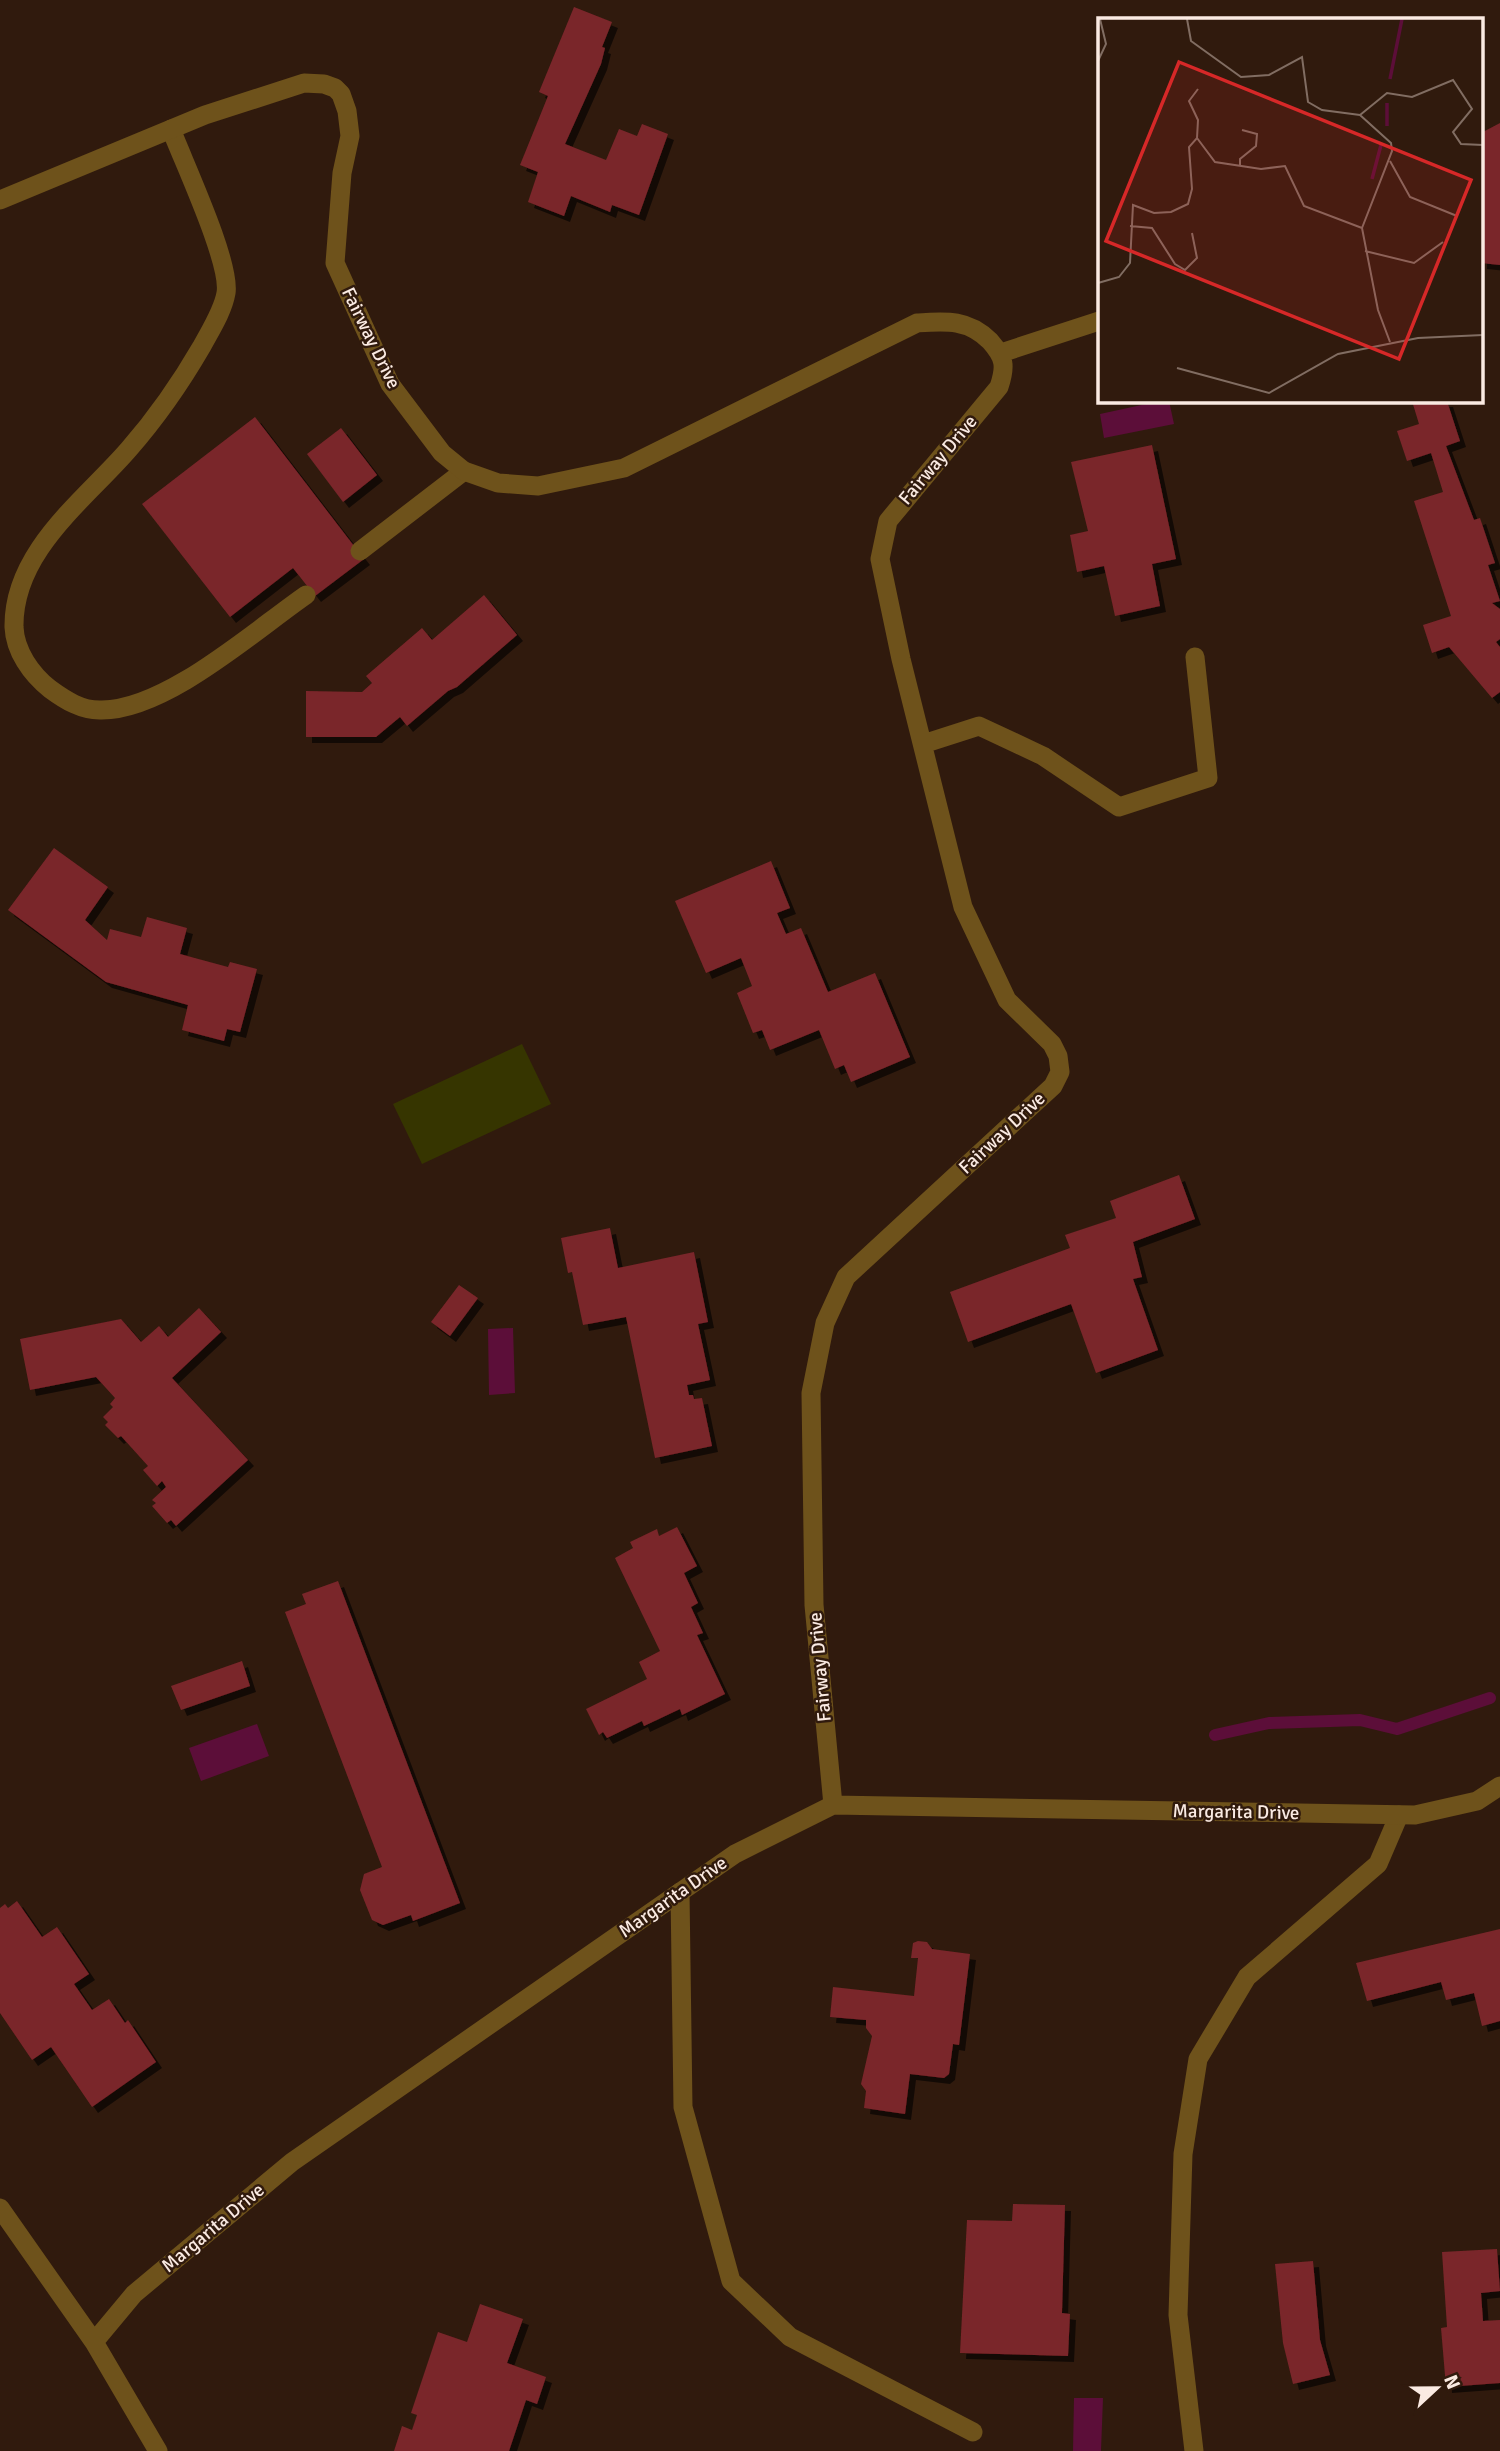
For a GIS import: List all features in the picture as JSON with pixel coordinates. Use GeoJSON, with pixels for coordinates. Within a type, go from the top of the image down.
{"type":"FeatureCollection","features":[{"type":"Feature","properties":{"kind":"street","name":"Fairway Drive"},"geometry":{"type":"LineString","coordinates":[[0,200],[205,115],[304,83],[324,84],[341,94],[350,136],[342,173],[335,263],[390,384],[442,453],[464,471],[498,483],[538,486],[624,468],[917,323],[950,321],[971,325],[1001,353],[1006,366],[999,387],[888,521],[880,559],[963,907],[1007,1000],[1052,1044],[1058,1056],[1060,1072],[1053,1086],[846,1277],[825,1324],[811,1393],[811,1419],[814,1605],[832,1805]]}},
{"type":"Feature","properties":{"kind":"street"},"geometry":{"type":"LineString","coordinates":[[171,129],[223,264],[226,293],[209,333],[175,393],[127,451],[69,510],[32,562],[18,598],[14,627],[20,652],[38,680],[69,703],[101,711],[139,704],[173,689],[306,594]]}},
{"type":"Feature","properties":{"kind":"street"},"geometry":{"type":"LineString","coordinates":[[1001,353],[1098,321]]}},
{"type":"Feature","properties":{"kind":"street"},"geometry":{"type":"LineString","coordinates":[[360,551],[464,471]]}},
{"type":"Feature","properties":{"kind":"street"},"geometry":{"type":"LineString","coordinates":[[923,744],[979,726],[1043,756],[1119,807],[1208,778],[1195,657]]}},
{"type":"Feature","properties":{"kind":"street","name":"Margarita Drive"},"geometry":{"type":"LineString","coordinates":[[94,2342],[134,2294],[292,2162],[735,1854],[832,1805],[1415,1815],[1477,1801],[1500,1786]]}},
{"type":"Feature","properties":{"kind":"street"},"geometry":{"type":"LineString","coordinates":[[1194,2451],[1178,2315],[1183,2154],[1198,2059],[1247,1977],[1378,1864],[1399,1815]]}},
{"type":"Feature","properties":{"kind":"street"},"geometry":{"type":"LineString","coordinates":[[680,1892],[683,2106],[731,2281],[790,2337],[973,2432]]}},
{"type":"Feature","properties":{"kind":"street"},"geometry":{"type":"LineString","coordinates":[[0,2208],[94,2342],[159,2451]]}},
{"type":"Feature","properties":{"kind":"shaded area"},"geometry":{"type":"Polygon","coordinates":[[[1155,402],[1169,402],[1174,424],[1104,438],[1100,414],[1155,402]]]}},
{"type":"Feature","properties":{"kind":"shaded area"},"geometry":{"type":"Polygon","coordinates":[[[522,1044],[551,1104],[422,1164],[393,1104],[522,1044]]]}},
{"type":"Feature","properties":{"kind":"shaded area"},"geometry":{"type":"Polygon","coordinates":[[[513,1328],[515,1393],[489,1395],[488,1329],[513,1328]]]}},
{"type":"Feature","properties":{"kind":"shaded area"},"geometry":{"type":"Polygon","coordinates":[[[257,1724],[269,1756],[201,1781],[189,1748],[257,1724]]]}},
{"type":"Feature","properties":{"kind":"shaded area"},"geometry":{"type":"Polygon","coordinates":[[[1074,2398],[1103,2398],[1101,2451],[1073,2451],[1074,2398]]]}},
{"type":"Feature","properties":{"kind":"building"},"geometry":{"type":"Polygon","coordinates":[[[574,7],[612,22],[602,47],[605,48],[601,64],[565,144],[606,160],[619,129],[637,136],[642,124],[668,134],[639,215],[612,205],[610,212],[571,196],[564,216],[528,202],[538,172],[520,165],[548,96],[539,92],[574,7]]]}},
{"type":"Feature","properties":{"kind":"building"},"geometry":{"type":"Polygon","coordinates":[[[1500,123],[1500,265],[1482,263],[1482,132],[1500,123]]]}},
{"type":"Feature","properties":{"kind":"building"},"geometry":{"type":"Polygon","coordinates":[[[1412,402],[1447,402],[1460,441],[1446,446],[1474,520],[1480,518],[1495,563],[1488,565],[1500,601],[1492,603],[1500,609],[1500,639],[1496,642],[1500,647],[1500,692],[1492,698],[1449,647],[1432,653],[1423,625],[1451,616],[1414,501],[1443,492],[1431,453],[1407,461],[1397,431],[1419,424],[1412,402]]]}},
{"type":"Feature","properties":{"kind":"building"},"geometry":{"type":"Polygon","coordinates":[[[255,417],[364,559],[315,596],[293,568],[230,617],[142,504],[255,417]]]}},
{"type":"Feature","properties":{"kind":"building"},"geometry":{"type":"Polygon","coordinates":[[[341,428],[377,475],[343,502],[307,454],[341,428]]]}},
{"type":"Feature","properties":{"kind":"building"},"geometry":{"type":"Polygon","coordinates":[[[1152,445],[1176,559],[1152,564],[1160,606],[1115,616],[1104,566],[1077,572],[1070,535],[1088,531],[1071,462],[1152,445]]]}},
{"type":"Feature","properties":{"kind":"building"},"geometry":{"type":"Polygon","coordinates":[[[484,595],[517,635],[457,687],[448,691],[407,726],[400,717],[376,737],[306,737],[306,691],[362,692],[372,683],[366,676],[422,628],[432,640],[484,595]]]}},
{"type":"Feature","properties":{"kind":"building"},"geometry":{"type":"Polygon","coordinates":[[[54,848],[108,887],[85,920],[107,940],[110,929],[141,937],[147,917],[187,928],[180,954],[228,967],[230,962],[257,969],[240,1032],[227,1029],[224,1041],[182,1030],[188,1005],[106,982],[8,910],[54,848]]]}},
{"type":"Feature","properties":{"kind":"building"},"geometry":{"type":"Polygon","coordinates":[[[771,861],[790,908],[777,913],[786,934],[801,928],[828,992],[875,973],[910,1057],[851,1082],[844,1065],[835,1069],[819,1030],[770,1050],[762,1030],[753,1033],[737,993],[752,986],[741,958],[706,973],[675,901],[771,861]]]}},
{"type":"Feature","properties":{"kind":"building"},"geometry":{"type":"Polygon","coordinates":[[[1179,1175],[1195,1219],[1133,1242],[1142,1277],[1133,1279],[1158,1350],[1096,1373],[1071,1304],[968,1342],[950,1292],[1070,1248],[1065,1235],[1116,1218],[1110,1201],[1179,1175]]]}},
{"type":"Feature","properties":{"kind":"building"},"geometry":{"type":"Polygon","coordinates":[[[610,1228],[618,1268],[694,1252],[708,1322],[698,1324],[710,1380],[687,1385],[689,1395],[693,1395],[694,1399],[702,1398],[712,1446],[655,1458],[626,1317],[583,1325],[572,1272],[568,1273],[561,1238],[610,1228]]]}},
{"type":"Feature","properties":{"kind":"building"},"geometry":{"type":"Polygon","coordinates":[[[459,1285],[478,1298],[450,1336],[431,1322],[459,1285]]]}},
{"type":"Feature","properties":{"kind":"building"},"geometry":{"type":"Polygon","coordinates":[[[199,1308],[221,1332],[172,1378],[248,1460],[176,1526],[171,1520],[167,1523],[152,1506],[156,1503],[152,1500],[166,1487],[162,1481],[157,1486],[143,1470],[148,1466],[121,1436],[118,1438],[105,1425],[108,1422],[103,1417],[113,1407],[110,1404],[115,1398],[96,1377],[30,1390],[20,1339],[121,1319],[141,1342],[159,1326],[168,1337],[199,1308]]]}},
{"type":"Feature","properties":{"kind":"building"},"geometry":{"type":"Polygon","coordinates":[[[677,1527],[697,1566],[684,1573],[698,1603],[691,1607],[703,1633],[697,1635],[725,1694],[682,1715],[680,1709],[644,1726],[642,1721],[607,1738],[603,1732],[599,1735],[586,1709],[647,1679],[639,1662],[660,1651],[615,1558],[633,1548],[630,1542],[657,1529],[659,1536],[677,1527]]]}},
{"type":"Feature","properties":{"kind":"building"},"geometry":{"type":"Polygon","coordinates":[[[338,1581],[460,1903],[413,1921],[411,1915],[383,1925],[372,1920],[360,1890],[364,1874],[382,1867],[285,1612],[306,1604],[302,1594],[338,1581]]]}},
{"type":"Feature","properties":{"kind":"building"},"geometry":{"type":"Polygon","coordinates":[[[242,1661],[250,1686],[181,1710],[171,1686],[242,1661]]]}},
{"type":"Feature","properties":{"kind":"building"},"geometry":{"type":"Polygon","coordinates":[[[17,1901],[42,1937],[57,1927],[89,1974],[74,1984],[92,2010],[109,1999],[125,2023],[128,2020],[156,2062],[92,2107],[51,2047],[32,2060],[0,2013],[0,1908],[5,1904],[8,1908],[17,1901]]]}},
{"type":"Feature","properties":{"kind":"building"},"geometry":{"type":"Polygon","coordinates":[[[1500,1929],[1500,2021],[1482,2026],[1474,1993],[1446,2000],[1441,1982],[1367,2001],[1356,1963],[1500,1929]]]}},
{"type":"Feature","properties":{"kind":"building"},"geometry":{"type":"Polygon","coordinates":[[[927,1942],[932,1949],[970,1954],[959,2045],[953,2044],[949,2074],[944,2078],[910,2074],[905,2114],[864,2108],[866,2091],[861,2084],[872,2036],[866,2028],[866,2020],[830,2017],[833,1987],[914,1996],[918,1958],[911,1958],[913,1943],[927,1942]]]}},
{"type":"Feature","properties":{"kind":"building"},"geometry":{"type":"Polygon","coordinates":[[[1013,2204],[1065,2205],[1062,2313],[1070,2314],[1068,2356],[960,2353],[967,2220],[1012,2221],[1013,2204]]]}},
{"type":"Feature","properties":{"kind":"building"},"geometry":{"type":"Polygon","coordinates":[[[1497,2249],[1500,2291],[1481,2293],[1483,2321],[1500,2320],[1500,2383],[1446,2387],[1441,2328],[1447,2327],[1442,2252],[1497,2249]]]}},
{"type":"Feature","properties":{"kind":"building"},"geometry":{"type":"Polygon","coordinates":[[[1313,2261],[1320,2340],[1330,2375],[1293,2384],[1283,2343],[1275,2264],[1313,2261]]]}},
{"type":"Feature","properties":{"kind":"building"},"geometry":{"type":"Polygon","coordinates":[[[480,2304],[523,2319],[507,2363],[546,2377],[537,2404],[526,2400],[509,2451],[394,2451],[402,2426],[412,2430],[417,2415],[411,2413],[438,2332],[467,2342],[480,2304]]]}},
{"type":"Feature","properties":{"kind":"waterway"},"geometry":{"type":"LineString","coordinates":[[1215,1735],[1269,1723],[1360,1720],[1397,1729],[1490,1698]]}}]}
